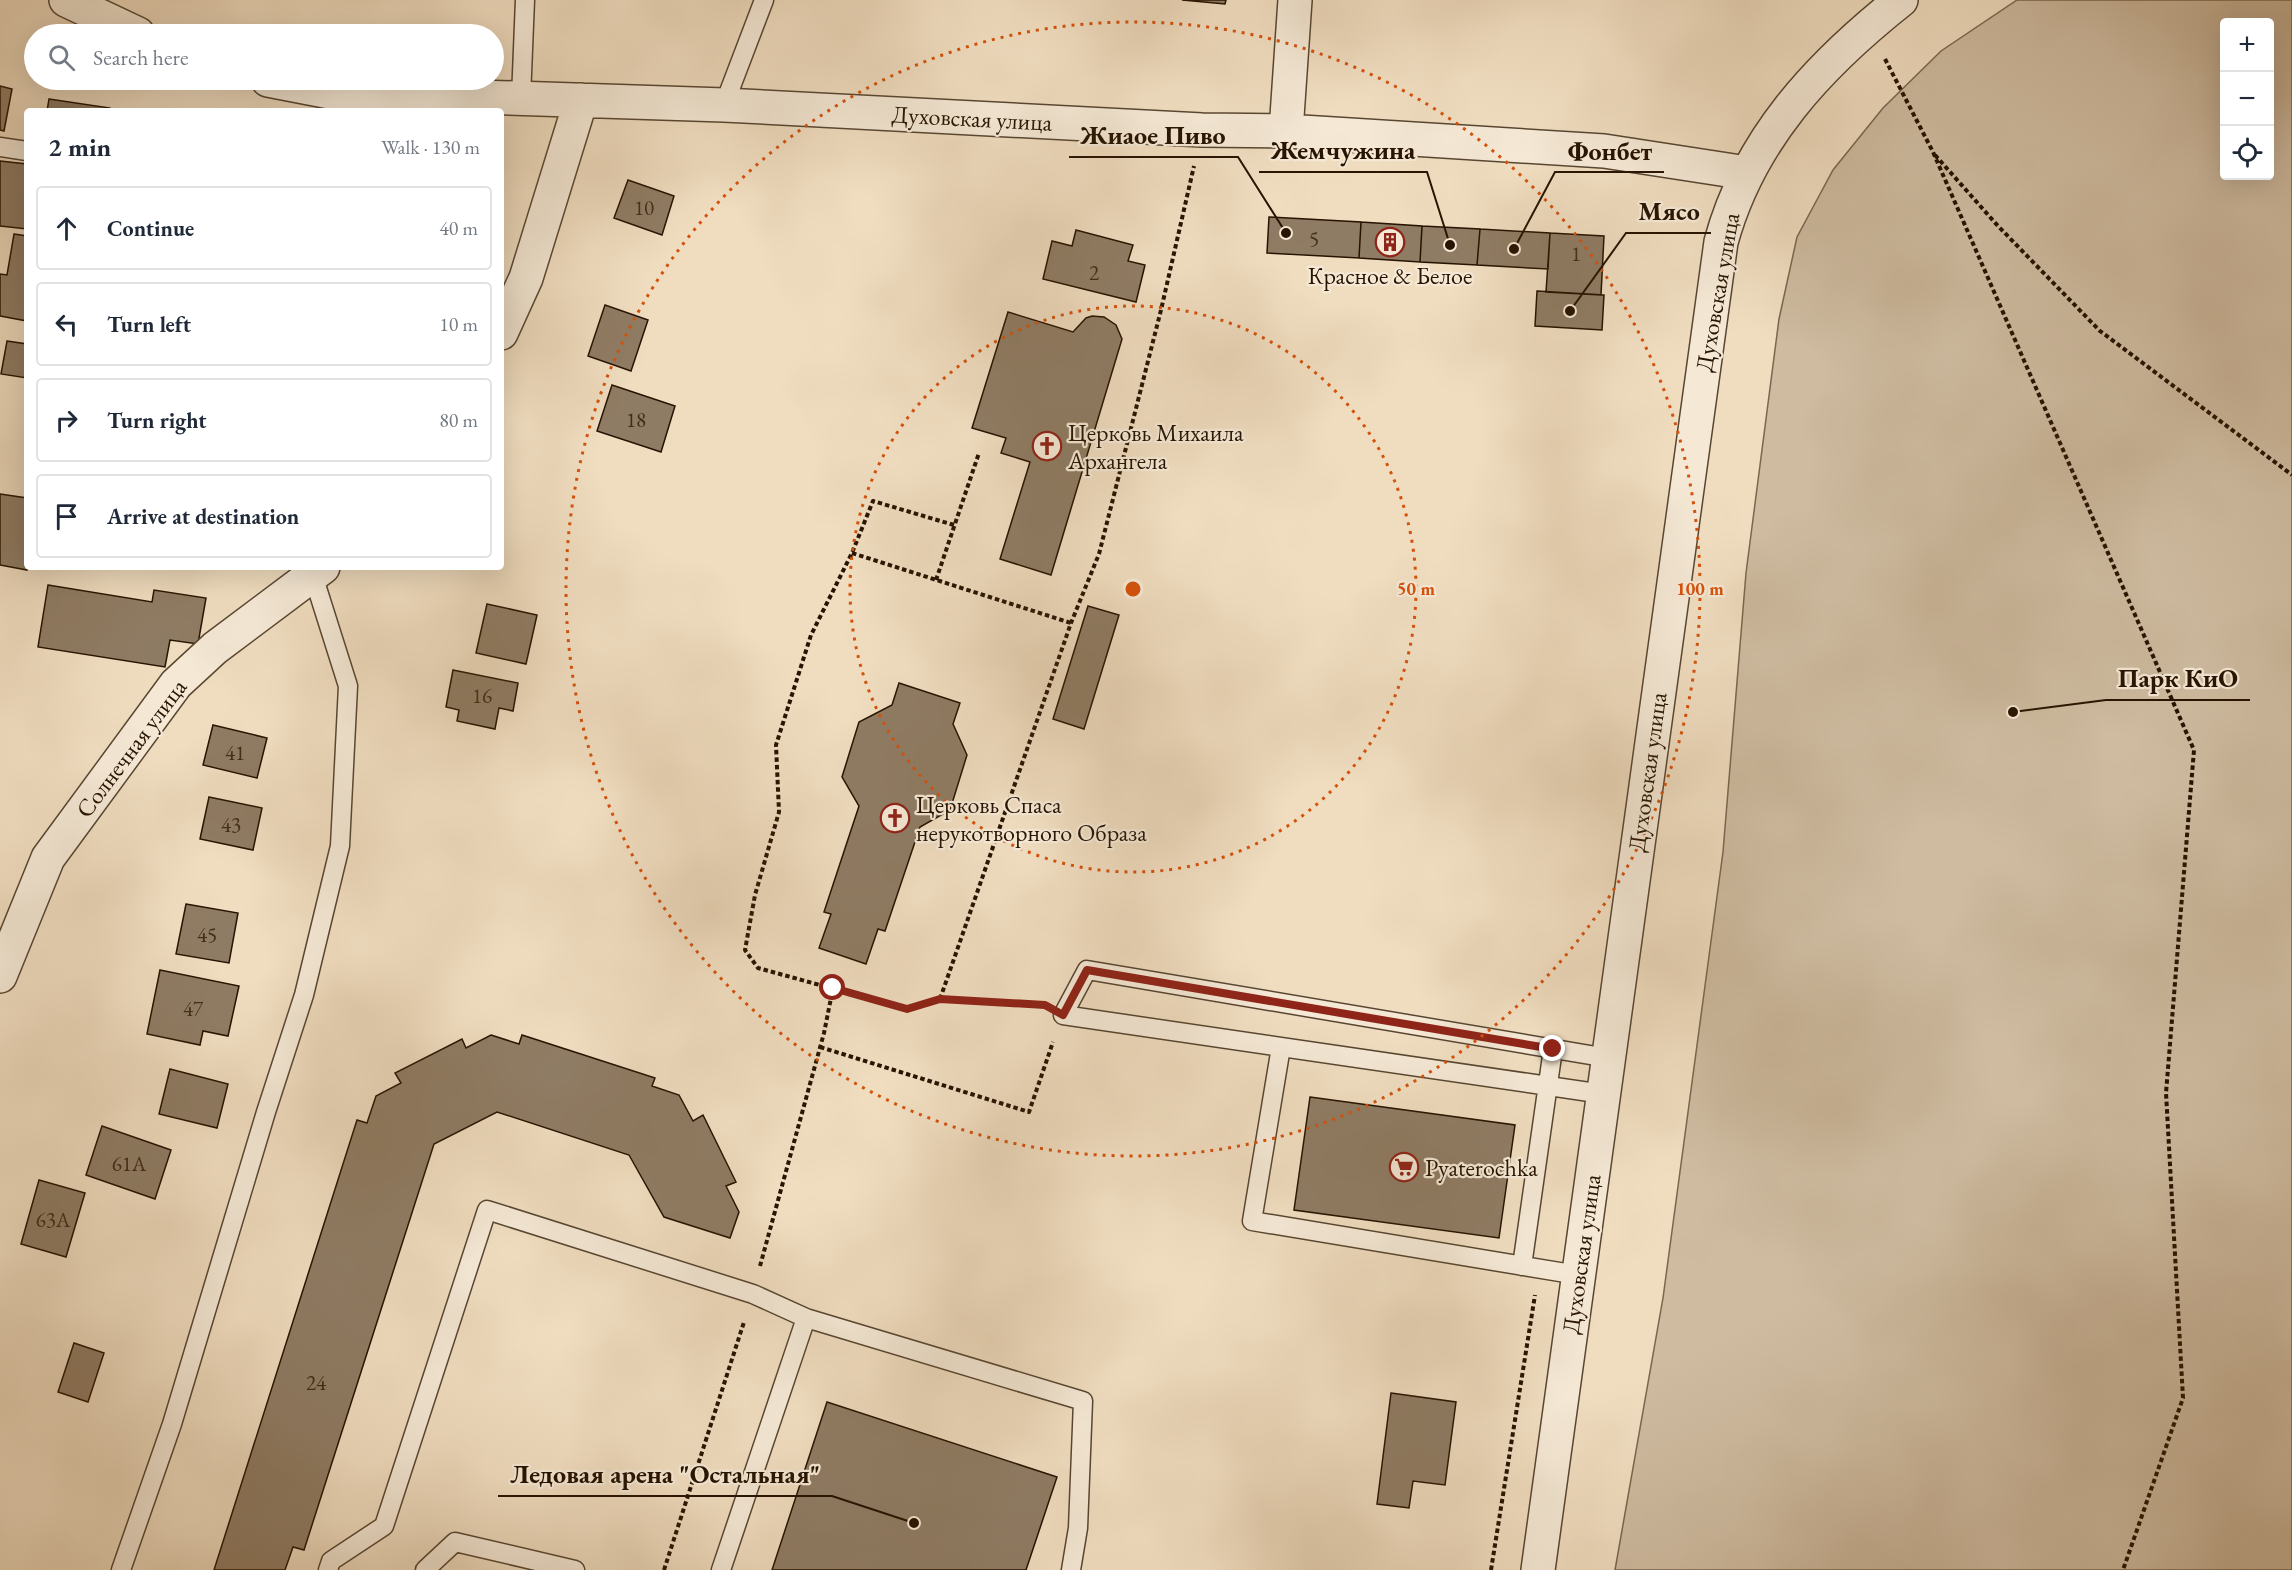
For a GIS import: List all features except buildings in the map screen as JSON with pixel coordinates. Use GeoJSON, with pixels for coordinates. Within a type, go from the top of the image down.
{"type":"FeatureCollection","features":[{"type":"Feature","properties":{"kind":"street"},"geometry":{"type":"LineString","coordinates":[[66,0],[117,24]]}},
{"type":"Feature","properties":{"kind":"street"},"geometry":{"type":"LineString","coordinates":[[1286,131],[1295,0]]}},
{"type":"Feature","properties":{"kind":"street"},"geometry":{"type":"LineString","coordinates":[[1746,173],[1765,140],[1809,84],[1839,53],[1901,0]]}},
{"type":"Feature","properties":{"kind":"street","name":"Духовская улица"},"geometry":{"type":"LineString","coordinates":[[320,90],[724,105],[1202,130],[1286,131],[1604,151],[1746,173],[1728,217],[1717,264],[1538,1570]]}},
{"type":"Feature","properties":{"kind":"street"},"geometry":{"type":"LineString","coordinates":[[504,326],[526,278],[581,100]]}},
{"type":"Feature","properties":{"kind":"street","name":"Солнечная улица"},"geometry":{"type":"LineString","coordinates":[[0,976],[48,858],[176,684],[215,648],[315,570]]}},
{"type":"Feature","properties":{"kind":"lane"},"geometry":{"type":"LineString","coordinates":[[521,98],[525,0]]}},
{"type":"Feature","properties":{"kind":"lane"},"geometry":{"type":"LineString","coordinates":[[724,105],[764,0]]}},
{"type":"Feature","properties":{"kind":"lane"},"geometry":{"type":"LineString","coordinates":[[0,147],[24,151]]}},
{"type":"Feature","properties":{"kind":"lane"},"geometry":{"type":"LineString","coordinates":[[121,1570],[172,1424],[266,1112],[304,995],[340,846],[348,686],[315,570]]}},
{"type":"Feature","properties":{"kind":"lane"},"geometry":{"type":"LineString","coordinates":[[1603,1094],[1063,1015],[1087,970],[1608,1058]]}},
{"type":"Feature","properties":{"kind":"lane"},"geometry":{"type":"LineString","coordinates":[[1281,1047],[1252,1221],[1578,1275]]}},
{"type":"Feature","properties":{"kind":"lane"},"geometry":{"type":"LineString","coordinates":[[1522,1266],[1553,1049]]}},
{"type":"Feature","properties":{"kind":"lane"},"geometry":{"type":"LineString","coordinates":[[328,1570],[331,1561],[384,1526],[487,1210],[753,1294],[806,1318],[1083,1401],[1078,1528],[1071,1570]]}},
{"type":"Feature","properties":{"kind":"lane"},"geometry":{"type":"LineString","coordinates":[[721,1570],[806,1318]]}},
{"type":"Feature","properties":{"kind":"lane"},"geometry":{"type":"LineString","coordinates":[[424,1570],[455,1542],[575,1570]]}},
{"type":"Feature","properties":{"kind":"path"},"geometry":{"type":"LineString","coordinates":[[1869,26],[1933,152],[2194,750],[2166,1093],[2183,1398],[2123,1570]]}},
{"type":"Feature","properties":{"kind":"path"},"geometry":{"type":"LineString","coordinates":[[940,999],[1071,623],[1099,554],[1161,310],[1202,130]]}},
{"type":"Feature","properties":{"kind":"path"},"geometry":{"type":"LineString","coordinates":[[1933,152],[1998,226],[2100,332],[2292,475]]}},
{"type":"Feature","properties":{"kind":"path"},"geometry":{"type":"LineString","coordinates":[[936,580],[979,453]]}},
{"type":"Feature","properties":{"kind":"path"},"geometry":{"type":"LineString","coordinates":[[820,1047],[1029,1112],[1063,1015],[1045,1005],[940,999],[907,1009],[758,968],[745,950],[755,895],[779,812],[776,745],[811,635],[852,553],[873,501],[954,525]]}},
{"type":"Feature","properties":{"kind":"path"},"geometry":{"type":"LineString","coordinates":[[852,553],[1071,623]]}},
{"type":"Feature","properties":{"kind":"path"},"geometry":{"type":"LineString","coordinates":[[664,1570],[753,1294],[820,1047],[833,988]]}},
{"type":"Feature","properties":{"kind":"path"},"geometry":{"type":"LineString","coordinates":[[1491,1570],[1535,1293],[1522,1266]]}},
{"type":"Feature","properties":{"kind":"shaded area"},"geometry":{"type":"Polygon","coordinates":[[[2017,0],[2292,0],[2292,1570],[1615,1570],[1663,1298],[1723,852],[1746,573],[1779,319],[1797,237],[1833,170],[1883,108],[1941,51],[2017,0]]]}},
{"type":"Feature","properties":{"kind":"place","name":"Жиаое Пиво"},"geometry":{"type":"Point","coordinates":[1286,233]}},
{"type":"Feature","properties":{"kind":"place","name":"Красное & Белое"},"geometry":{"type":"Point","coordinates":[1390,242]}},
{"type":"Feature","properties":{"kind":"place","name":"Жемчужина"},"geometry":{"type":"Point","coordinates":[1450,245]}},
{"type":"Feature","properties":{"kind":"place","name":"Фонбет"},"geometry":{"type":"Point","coordinates":[1514,249]}},
{"type":"Feature","properties":{"kind":"place","name":"Мясо"},"geometry":{"type":"Point","coordinates":[1570,311]}},
{"type":"Feature","properties":{"kind":"place","name":"Церковь Михаила Архангела"},"geometry":{"type":"Point","coordinates":[1047,446]}},
{"type":"Feature","properties":{"kind":"place","name":"Парк КиО"},"geometry":{"type":"Point","coordinates":[2013,712]}},
{"type":"Feature","properties":{"kind":"place","name":"Церковь Спаса нерукотворного Образа"},"geometry":{"type":"Point","coordinates":[895,818]}},
{"type":"Feature","properties":{"kind":"place","name":"Pyaterochka"},"geometry":{"type":"Point","coordinates":[1404,1167]}},
{"type":"Feature","properties":{"kind":"place","name":"Ледовая арена \"Остальная\""},"geometry":{"type":"Point","coordinates":[914,1523]}},
{"type":"Feature","properties":{"kind":"route"},"geometry":{"type":"LineString","coordinates":[[833,988],[907,1009],[940,999],[1045,1005],[1063,1015],[1087,970],[1553,1049]]}}]}
